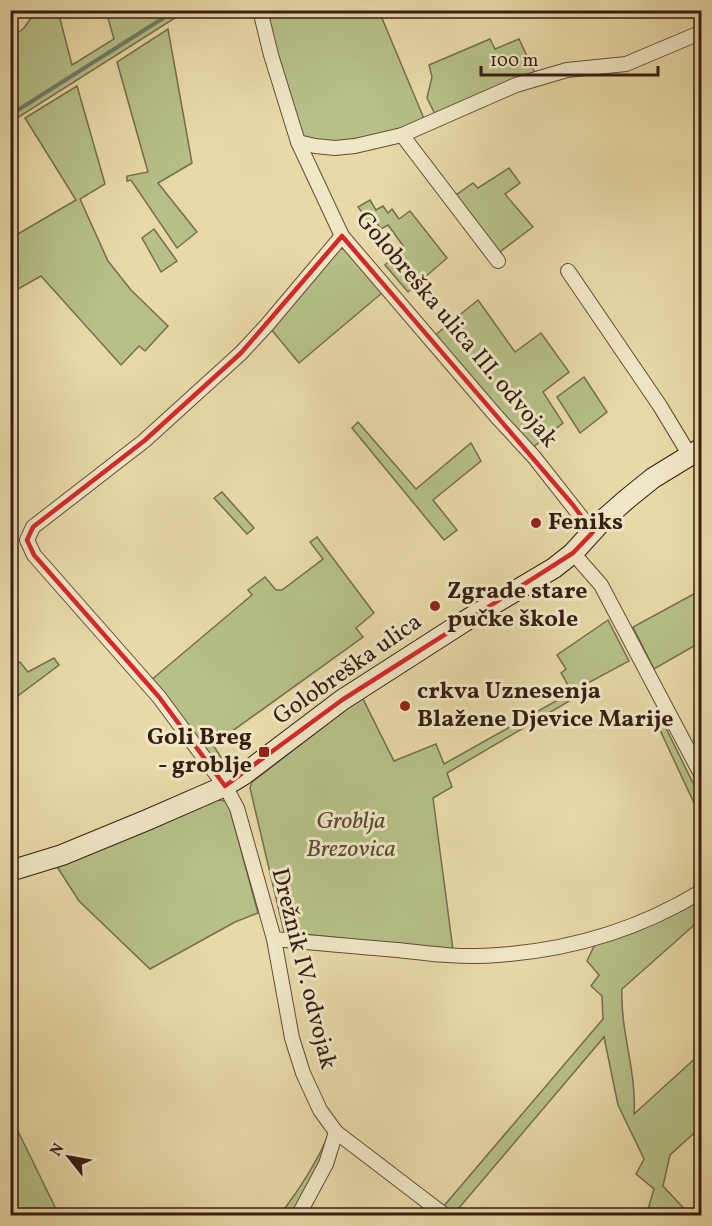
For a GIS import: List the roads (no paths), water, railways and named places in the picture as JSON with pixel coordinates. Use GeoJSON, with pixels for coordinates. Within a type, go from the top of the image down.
{"type":"FeatureCollection","features":[{"type":"Feature","properties":{"kind":"street","name":"Golobreška ulica III. odvojak"},"geometry":{"type":"LineString","coordinates":[[260,10],[271,55],[298,142],[342,236],[534,457],[592,532]]}},
{"type":"Feature","properties":{"kind":"street"},"geometry":{"type":"LineString","coordinates":[[298,142],[335,148],[355,146],[402,135],[527,81],[567,70],[626,64],[702,32]]}},
{"type":"Feature","properties":{"kind":"street"},"geometry":{"type":"LineString","coordinates":[[402,135],[498,261]]}},
{"type":"Feature","properties":{"kind":"street","name":"Drežnik IV. odvojak"},"geometry":{"type":"LineString","coordinates":[[342,236],[241,353],[144,441],[33,527],[28,535],[29,547],[153,690],[225,786],[237,808],[274,939],[292,1038],[303,1073],[320,1110],[336,1132],[446,1215]]}},
{"type":"Feature","properties":{"kind":"street"},"geometry":{"type":"LineString","coordinates":[[568,271],[660,406],[695,451]]}},
{"type":"Feature","properties":{"kind":"street","name":"Golobreška ulica"},"geometry":{"type":"LineString","coordinates":[[10,871],[62,855],[225,786],[259,765],[342,700],[465,621],[554,568],[573,553],[627,499],[653,478],[695,451]]}},
{"type":"Feature","properties":{"kind":"street"},"geometry":{"type":"LineString","coordinates":[[573,553],[601,585],[702,776]]}},
{"type":"Feature","properties":{"kind":"street"},"geometry":{"type":"LineString","coordinates":[[274,939],[448,955],[498,956],[531,952],[577,942],[639,925],[671,910],[702,891]]}},
{"type":"Feature","properties":{"kind":"street"},"geometry":{"type":"LineString","coordinates":[[298,1215],[326,1164],[336,1132]]}},
{"type":"Feature","properties":{"kind":"waterway"},"geometry":{"type":"LineString","coordinates":[[10,115],[176,10]]}},
{"type":"Feature","properties":{"kind":"place","name":"Feniks"},"geometry":{"type":"Point","coordinates":[536,523]}},
{"type":"Feature","properties":{"kind":"place","name":"Zgrade stare pučke škole"},"geometry":{"type":"Point","coordinates":[435,606]}},
{"type":"Feature","properties":{"kind":"place","name":"crkva Uznesenja Blažene Djevice Marije"},"geometry":{"type":"Point","coordinates":[405,706]}},
{"type":"Feature","properties":{"kind":"place","name":"Goli Breg - groblje"},"geometry":{"type":"Point","coordinates":[264,752]}},
{"type":"Feature","properties":{"kind":"park label","name":"Groblja Brezovica"},"geometry":{"type":"Point","coordinates":[351,836]}}]}
